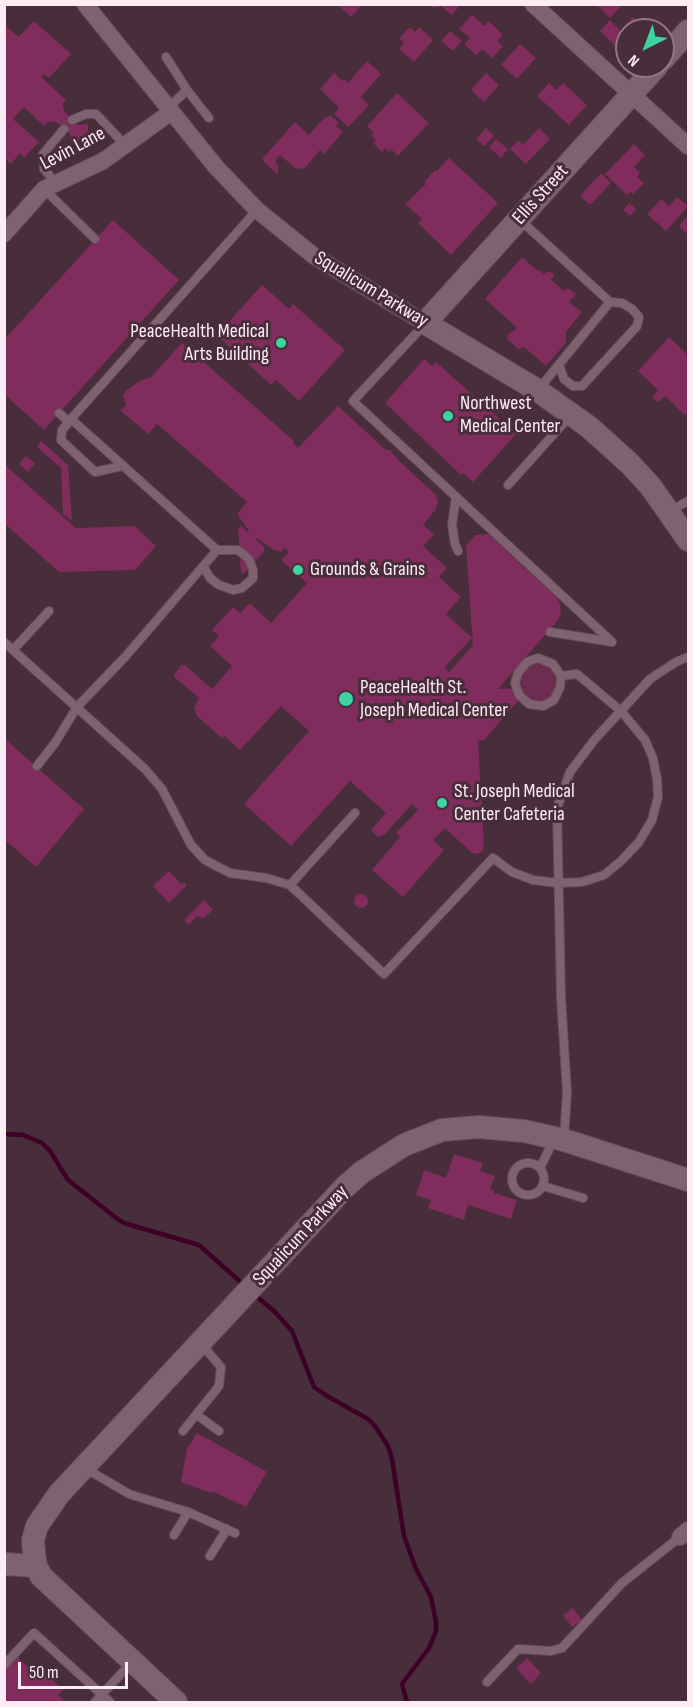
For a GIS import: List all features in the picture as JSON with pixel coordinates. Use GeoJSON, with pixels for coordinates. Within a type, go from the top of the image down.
{"type":"FeatureCollection","features":[{"type":"Feature","properties":{"kind":"street","name":"Squalicum Parkway"},"geometry":{"type":"LineString","coordinates":[[85,4],[169,110],[230,183],[257,210],[314,256],[537,390],[572,414],[679,506],[688,540]]}},
{"type":"Feature","properties":{"kind":"street"},"geometry":{"type":"LineString","coordinates":[[533,4],[688,146]]}},
{"type":"Feature","properties":{"kind":"street"},"geometry":{"type":"LineString","coordinates":[[675,46],[688,31]]}},
{"type":"Feature","properties":{"kind":"street","name":"Ellis Street"},"geometry":{"type":"LineString","coordinates":[[425,323],[646,78]]}},
{"type":"Feature","properties":{"kind":"street","name":"Levin Lane"},"geometry":{"type":"LineString","coordinates":[[4,234],[49,186],[103,161],[169,110]]}},
{"type":"Feature","properties":{"kind":"street","name":"Squalicum Parkway"},"geometry":{"type":"LineString","coordinates":[[36,1566],[33,1540],[45,1511],[354,1179],[382,1157],[404,1145],[442,1130],[458,1127],[503,1128],[559,1139],[688,1180]]}},
{"type":"Feature","properties":{"kind":"street"},"geometry":{"type":"LineString","coordinates":[[4,1564],[36,1566],[49,1584],[176,1702]]}},
{"type":"Feature","properties":{"kind":"lane"},"geometry":{"type":"LineString","coordinates":[[166,57],[187,90],[209,118]]}},
{"type":"Feature","properties":{"kind":"lane"},"geometry":{"type":"LineString","coordinates":[[169,110],[187,90]]}},
{"type":"Feature","properties":{"kind":"lane"},"geometry":{"type":"LineString","coordinates":[[72,120],[86,114],[96,114],[125,145]]}},
{"type":"Feature","properties":{"kind":"lane"},"geometry":{"type":"LineString","coordinates":[[64,129],[43,154],[44,169],[49,186],[68,214],[95,239]]}},
{"type":"Feature","properties":{"kind":"lane"},"geometry":{"type":"LineString","coordinates":[[122,466],[95,472],[61,440],[62,430],[257,210]]}},
{"type":"Feature","properties":{"kind":"lane"},"geometry":{"type":"LineString","coordinates":[[519,219],[610,302],[622,303],[639,317],[637,326],[582,386],[573,386],[564,379],[559,366]]}},
{"type":"Feature","properties":{"kind":"lane"},"geometry":{"type":"LineString","coordinates":[[537,390],[610,302]]}},
{"type":"Feature","properties":{"kind":"lane"},"geometry":{"type":"LineString","coordinates":[[425,323],[353,401],[612,642],[550,632]]}},
{"type":"Feature","properties":{"kind":"lane"},"geometry":{"type":"LineString","coordinates":[[59,413],[70,420],[216,550],[238,550],[249,559],[253,570],[252,578],[249,584],[233,590],[219,585],[210,578],[203,566]]}},
{"type":"Feature","properties":{"kind":"lane"},"geometry":{"type":"LineString","coordinates":[[508,485],[572,414]]}},
{"type":"Feature","properties":{"kind":"lane"},"geometry":{"type":"LineString","coordinates":[[456,497],[452,525],[458,551]]}},
{"type":"Feature","properties":{"kind":"lane"},"geometry":{"type":"LineString","coordinates":[[37,766],[55,743],[77,707],[125,657],[216,550]]}},
{"type":"Feature","properties":{"kind":"lane"},"geometry":{"type":"LineString","coordinates":[[14,650],[49,611]]}},
{"type":"Feature","properties":{"kind":"lane"},"geometry":{"type":"LineString","coordinates":[[4,642],[145,769],[162,789],[191,845],[205,860],[230,873],[266,878],[290,885],[384,974],[493,858],[512,872],[533,880],[558,883],[582,882],[604,875],[639,842],[652,820],[658,797],[657,779],[645,740],[621,711],[577,674],[561,676]]}},
{"type":"Feature","properties":{"kind":"lane"},"geometry":{"type":"LineString","coordinates":[[540,1168],[559,1139],[567,1092],[561,998],[557,808],[570,772],[595,739],[650,680],[676,662],[688,657]]}},
{"type":"Feature","properties":{"kind":"lane"},"geometry":{"type":"LineString","coordinates":[[538,658],[553,664],[561,676],[560,687],[554,700],[543,706],[529,704],[519,695],[515,683],[518,673],[527,662],[538,658]]}},
{"type":"Feature","properties":{"kind":"lane"},"geometry":{"type":"LineString","coordinates":[[290,885],[355,813]]}},
{"type":"Feature","properties":{"kind":"lane"},"geometry":{"type":"LineString","coordinates":[[524,1163],[534,1164],[544,1175],[543,1186],[535,1193],[525,1194],[516,1189],[512,1179],[515,1169],[524,1163]]}},
{"type":"Feature","properties":{"kind":"lane"},"geometry":{"type":"LineString","coordinates":[[543,1186],[583,1198]]}},
{"type":"Feature","properties":{"kind":"lane"},"geometry":{"type":"LineString","coordinates":[[183,1431],[219,1386],[221,1367],[201,1343]]}},
{"type":"Feature","properties":{"kind":"lane"},"geometry":{"type":"LineString","coordinates":[[197,1415],[219,1431]]}},
{"type":"Feature","properties":{"kind":"lane"},"geometry":{"type":"LineString","coordinates":[[84,1467],[129,1494],[188,1512],[231,1531],[210,1556]]}},
{"type":"Feature","properties":{"kind":"lane"},"geometry":{"type":"LineString","coordinates":[[174,1535],[188,1512]]}},
{"type":"Feature","properties":{"kind":"lane"},"geometry":{"type":"LineString","coordinates":[[487,1682],[518,1649],[551,1651],[562,1648],[622,1583],[684,1534]]}},
{"type":"Feature","properties":{"kind":"lane"},"geometry":{"type":"LineString","coordinates":[[4,1665],[34,1632],[110,1702]]}},
{"type":"Feature","properties":{"kind":"lane"},"geometry":{"type":"LineString","coordinates":[[95,1702],[132,1662]]}},
{"type":"Feature","properties":{"kind":"shaded area"},"geometry":{"type":"Polygon","coordinates":[[[531,663],[546,665],[554,673],[555,687],[550,697],[541,701],[527,697],[520,682],[531,663]]]}},
{"type":"Feature","properties":{"kind":"building"},"geometry":{"type":"Polygon","coordinates":[[[337,4],[363,4],[351,17],[337,4]]]}},
{"type":"Feature","properties":{"kind":"building"},"geometry":{"type":"Polygon","coordinates":[[[429,4],[461,4],[452,15],[441,6],[434,8],[429,4]]]}},
{"type":"Feature","properties":{"kind":"building"},"geometry":{"type":"Polygon","coordinates":[[[596,4],[619,4],[621,6],[610,18],[596,4]]]}},
{"type":"Feature","properties":{"kind":"building"},"geometry":{"type":"Polygon","coordinates":[[[472,15],[485,26],[489,21],[503,35],[497,41],[503,46],[492,58],[482,49],[476,55],[464,44],[470,38],[459,29],[472,15]]]}},
{"type":"Feature","properties":{"kind":"building"},"geometry":{"type":"Polygon","coordinates":[[[610,20],[615,25],[615,45],[600,31],[610,20]]]}},
{"type":"Feature","properties":{"kind":"building"},"geometry":{"type":"Polygon","coordinates":[[[34,21],[71,54],[49,78],[44,74],[41,77],[66,100],[63,104],[64,111],[78,125],[88,124],[88,135],[81,142],[71,143],[70,134],[56,122],[48,122],[44,126],[24,107],[13,119],[39,142],[24,158],[20,153],[11,164],[4,158],[4,25],[19,37],[34,21]]]}},
{"type":"Feature","properties":{"kind":"building"},"geometry":{"type":"Polygon","coordinates":[[[410,27],[415,32],[419,27],[433,40],[414,62],[399,49],[404,43],[399,38],[410,27]]]}},
{"type":"Feature","properties":{"kind":"building"},"geometry":{"type":"Polygon","coordinates":[[[450,31],[462,41],[453,51],[441,41],[450,31]]]}},
{"type":"Feature","properties":{"kind":"building"},"geometry":{"type":"Polygon","coordinates":[[[520,44],[536,58],[517,79],[501,65],[520,44]]]}},
{"type":"Feature","properties":{"kind":"building"},"geometry":{"type":"Polygon","coordinates":[[[367,61],[381,74],[361,97],[369,105],[348,127],[334,114],[339,108],[320,89],[334,73],[342,81],[345,79],[348,83],[367,61]]]}},
{"type":"Feature","properties":{"kind":"building"},"geometry":{"type":"Polygon","coordinates":[[[486,73],[499,85],[484,102],[471,90],[486,73]]]}},
{"type":"Feature","properties":{"kind":"building"},"geometry":{"type":"Polygon","coordinates":[[[549,83],[556,90],[563,83],[587,105],[569,125],[537,96],[549,83]]]}},
{"type":"Feature","properties":{"kind":"building"},"geometry":{"type":"Polygon","coordinates":[[[397,93],[429,123],[398,156],[391,149],[389,152],[385,148],[382,152],[373,143],[376,140],[371,136],[374,133],[367,126],[397,93]]]}},
{"type":"Feature","properties":{"kind":"building"},"geometry":{"type":"Polygon","coordinates":[[[330,115],[339,123],[336,126],[343,132],[324,154],[320,150],[304,169],[295,168],[280,155],[275,161],[278,165],[278,175],[263,161],[263,158],[294,123],[309,135],[325,117],[330,115]]]}},
{"type":"Feature","properties":{"kind":"building"},"geometry":{"type":"Polygon","coordinates":[[[486,128],[494,136],[484,146],[476,139],[486,128]]]}},
{"type":"Feature","properties":{"kind":"building"},"geometry":{"type":"Polygon","coordinates":[[[539,128],[550,139],[526,164],[510,149],[518,140],[523,145],[539,128]]]}},
{"type":"Feature","properties":{"kind":"building"},"geometry":{"type":"Polygon","coordinates":[[[496,139],[508,149],[501,158],[489,147],[496,139]]]}},
{"type":"Feature","properties":{"kind":"building"},"geometry":{"type":"Polygon","coordinates":[[[634,144],[645,155],[634,167],[640,173],[637,177],[644,183],[633,194],[631,192],[627,195],[605,174],[634,144]]]}},
{"type":"Feature","properties":{"kind":"building"},"geometry":{"type":"Polygon","coordinates":[[[449,158],[498,203],[451,255],[418,223],[422,219],[405,204],[426,184],[424,182],[434,171],[437,171],[449,158]]]}},
{"type":"Feature","properties":{"kind":"building"},"geometry":{"type":"Polygon","coordinates":[[[601,173],[611,183],[590,205],[580,196],[601,173]]]}},
{"type":"Feature","properties":{"kind":"building"},"geometry":{"type":"Polygon","coordinates":[[[677,197],[688,206],[666,231],[647,214],[661,199],[669,206],[677,197]]]}},
{"type":"Feature","properties":{"kind":"building"},"geometry":{"type":"Polygon","coordinates":[[[629,203],[636,209],[630,216],[623,210],[629,203]]]}},
{"type":"Feature","properties":{"kind":"building"},"geometry":{"type":"Polygon","coordinates":[[[688,216],[688,235],[679,226],[688,216]]]}},
{"type":"Feature","properties":{"kind":"building"},"geometry":{"type":"Polygon","coordinates":[[[113,220],[179,280],[44,430],[4,394],[4,340],[113,220]]]}},
{"type":"Feature","properties":{"kind":"building"},"geometry":{"type":"Polygon","coordinates":[[[522,257],[538,271],[544,274],[548,271],[553,273],[551,280],[564,291],[568,288],[576,294],[569,302],[582,312],[566,332],[566,343],[546,366],[524,347],[518,349],[507,339],[508,334],[517,328],[485,299],[522,257]]]}},
{"type":"Feature","properties":{"kind":"building","name":"PeaceHealth Medical Arts Building"},"geometry":{"type":"Polygon","coordinates":[[[262,285],[289,309],[293,304],[345,350],[299,401],[276,380],[271,385],[217,335],[262,285]]]}},
{"type":"Feature","properties":{"kind":"building"},"geometry":{"type":"Polygon","coordinates":[[[669,337],[688,355],[688,411],[685,415],[665,396],[658,402],[652,397],[658,390],[638,371],[669,337]]]}},
{"type":"Feature","properties":{"kind":"building"},"geometry":{"type":"Polygon","coordinates":[[[182,343],[294,441],[293,443],[298,448],[338,406],[386,450],[390,450],[435,494],[438,501],[436,509],[423,525],[434,534],[423,546],[447,568],[439,577],[461,597],[446,614],[472,638],[444,668],[449,672],[473,645],[466,546],[475,535],[488,534],[556,597],[560,604],[561,613],[558,620],[498,689],[524,688],[525,693],[484,740],[478,741],[484,844],[482,852],[475,854],[471,852],[445,828],[433,840],[444,850],[403,897],[372,870],[400,837],[396,833],[418,810],[412,804],[385,834],[378,837],[371,830],[386,813],[350,781],[291,846],[244,804],[309,731],[281,706],[240,750],[198,717],[194,709],[199,698],[173,676],[181,665],[185,665],[212,689],[232,666],[210,646],[219,636],[212,630],[233,607],[240,613],[250,603],[271,623],[307,583],[281,560],[289,552],[284,548],[281,552],[272,549],[257,538],[256,540],[264,547],[264,551],[245,573],[241,573],[238,528],[241,526],[249,531],[237,514],[247,502],[157,424],[148,434],[120,410],[126,405],[123,396],[126,391],[138,382],[151,377],[182,343]]]}},
{"type":"Feature","properties":{"kind":"building","name":"Northwest Medical Center"},"geometry":{"type":"Polygon","coordinates":[[[424,359],[432,366],[436,362],[516,434],[473,482],[463,473],[461,475],[385,403],[424,359]]]}},
{"type":"Feature","properties":{"kind":"building"},"geometry":{"type":"Polygon","coordinates":[[[41,441],[68,465],[72,521],[63,514],[61,468],[37,447],[41,441]]]}},
{"type":"Feature","properties":{"kind":"building"},"geometry":{"type":"Polygon","coordinates":[[[26,456],[35,463],[28,472],[19,464],[26,456]]]}},
{"type":"Feature","properties":{"kind":"building"},"geometry":{"type":"Polygon","coordinates":[[[4,464],[76,528],[134,526],[156,546],[135,570],[59,572],[4,523],[4,464]]]}},
{"type":"Feature","properties":{"kind":"building"},"geometry":{"type":"Polygon","coordinates":[[[4,738],[84,809],[36,867],[4,839],[4,738]]]}},
{"type":"Feature","properties":{"kind":"building"},"geometry":{"type":"Polygon","coordinates":[[[169,871],[181,884],[184,882],[187,885],[169,903],[153,886],[169,871]]]}},
{"type":"Feature","properties":{"kind":"building"},"geometry":{"type":"Polygon","coordinates":[[[361,894],[366,896],[368,901],[366,906],[361,908],[356,906],[354,901],[356,896],[361,894]]]}},
{"type":"Feature","properties":{"kind":"building"},"geometry":{"type":"Polygon","coordinates":[[[204,900],[213,910],[202,919],[198,915],[189,925],[184,920],[204,900]]]}},
{"type":"Feature","properties":{"kind":"building"},"geometry":{"type":"Polygon","coordinates":[[[454,1154],[483,1163],[480,1171],[495,1176],[490,1189],[494,1190],[494,1193],[517,1200],[511,1219],[468,1205],[464,1220],[428,1208],[431,1200],[416,1195],[424,1170],[446,1178],[454,1154]]]}},
{"type":"Feature","properties":{"kind":"building"},"geometry":{"type":"Polygon","coordinates":[[[197,1433],[267,1472],[246,1507],[212,1491],[211,1493],[181,1482],[187,1449],[197,1433]]]}},
{"type":"Feature","properties":{"kind":"building"},"geometry":{"type":"Polygon","coordinates":[[[573,1608],[582,1620],[572,1627],[563,1615],[573,1608]]]}},
{"type":"Feature","properties":{"kind":"building"},"geometry":{"type":"Polygon","coordinates":[[[17,1657],[36,1674],[41,1669],[63,1690],[58,1695],[66,1702],[4,1702],[4,1670],[17,1657]]]}},
{"type":"Feature","properties":{"kind":"building"},"geometry":{"type":"Polygon","coordinates":[[[527,1658],[541,1673],[531,1684],[516,1668],[527,1658]]]}},
{"type":"Feature","properties":{"kind":"waterway"},"geometry":{"type":"LineString","coordinates":[[4,1134],[23,1135],[42,1143],[50,1151],[68,1180],[115,1217],[124,1223],[199,1245],[244,1285]]}},
{"type":"Feature","properties":{"kind":"waterway"},"geometry":{"type":"LineString","coordinates":[[255,1295],[292,1331],[314,1387],[368,1419],[388,1446],[404,1536],[416,1569],[431,1597],[436,1622],[436,1631],[429,1648],[402,1684],[407,1702]]}},
{"type":"Feature","properties":{"kind":"place","name":"PeaceHealth Medical Arts Building"},"geometry":{"type":"Point","coordinates":[281,343]}},
{"type":"Feature","properties":{"kind":"place","name":"Northwest Medical Center"},"geometry":{"type":"Point","coordinates":[448,416]}},
{"type":"Feature","properties":{"kind":"place","name":"Grounds & Grains"},"geometry":{"type":"Point","coordinates":[298,570]}},
{"type":"Feature","properties":{"kind":"place","name":"PeaceHealth St. Joseph Medical Center"},"geometry":{"type":"Point","coordinates":[346,699]}},
{"type":"Feature","properties":{"kind":"place","name":"St. Joseph Medical Center Cafeteria"},"geometry":{"type":"Point","coordinates":[442,803]}}]}
